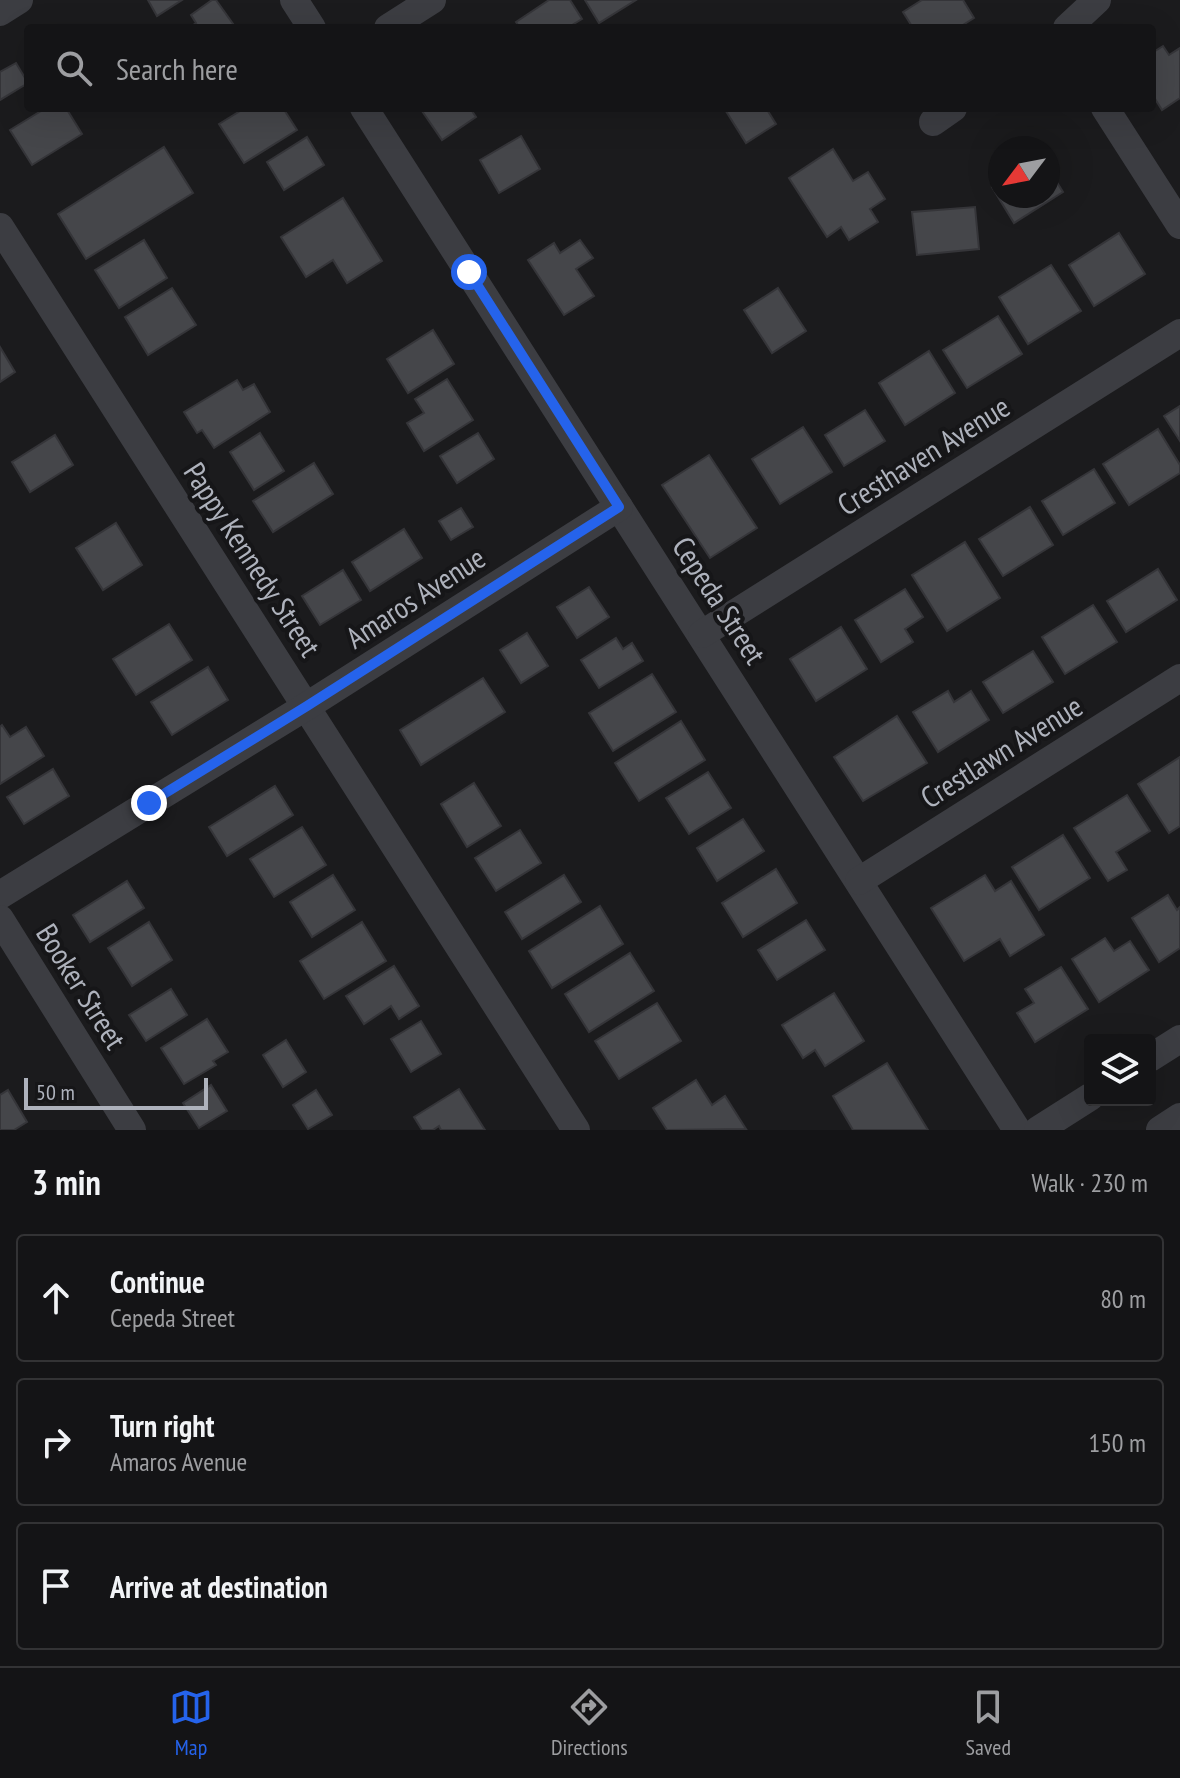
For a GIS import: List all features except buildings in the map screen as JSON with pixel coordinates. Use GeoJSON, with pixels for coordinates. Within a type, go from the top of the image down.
{"type":"FeatureCollection","features":[{"type":"Feature","properties":{"kind":"street"},"geometry":{"type":"LineString","coordinates":[[0,12],[19,0]]}},
{"type":"Feature","properties":{"kind":"street"},"geometry":{"type":"LineString","coordinates":[[294,0],[309,24]]}},
{"type":"Feature","properties":{"kind":"street"},"geometry":{"type":"LineString","coordinates":[[394,24],[432,0]]}},
{"type":"Feature","properties":{"kind":"street"},"geometry":{"type":"LineString","coordinates":[[1071,24],[1097,0]]}},
{"type":"Feature","properties":{"kind":"street","name":"Cepeda Street"},"geometry":{"type":"LineString","coordinates":[[367,112],[1017,1130]]}},
{"type":"Feature","properties":{"kind":"street"},"geometry":{"type":"LineString","coordinates":[[1108,112],[1180,225]]}},
{"type":"Feature","properties":{"kind":"street","name":"Pappy Kennedy Street"},"geometry":{"type":"LineString","coordinates":[[0,227],[576,1130]]}},
{"type":"Feature","properties":{"kind":"street","name":"Cresthaven Avenue"},"geometry":{"type":"LineString","coordinates":[[702,634],[1180,333]]}},
{"type":"Feature","properties":{"kind":"street","name":"Amaros Avenue"},"geometry":{"type":"LineString","coordinates":[[0,895],[307,706],[619,507]]}},
{"type":"Feature","properties":{"kind":"street","name":"Crestlawn Avenue"},"geometry":{"type":"LineString","coordinates":[[859,881],[1180,678]]}},
{"type":"Feature","properties":{"kind":"street","name":"Booker Street"},"geometry":{"type":"LineString","coordinates":[[0,919],[132,1130]]}},
{"type":"Feature","properties":{"kind":"street"},"geometry":{"type":"LineString","coordinates":[[1156,1054],[1180,1039]]}},
{"type":"Feature","properties":{"kind":"street"},"geometry":{"type":"LineString","coordinates":[[1038,1130],[1084,1101]]}},
{"type":"Feature","properties":{"kind":"street"},"geometry":{"type":"LineString","coordinates":[[1160,1130],[1180,1117]]}},
{"type":"Feature","properties":{"kind":"route"},"geometry":{"type":"LineString","coordinates":[[149,803],[619,507],[469,272]]}}]}
